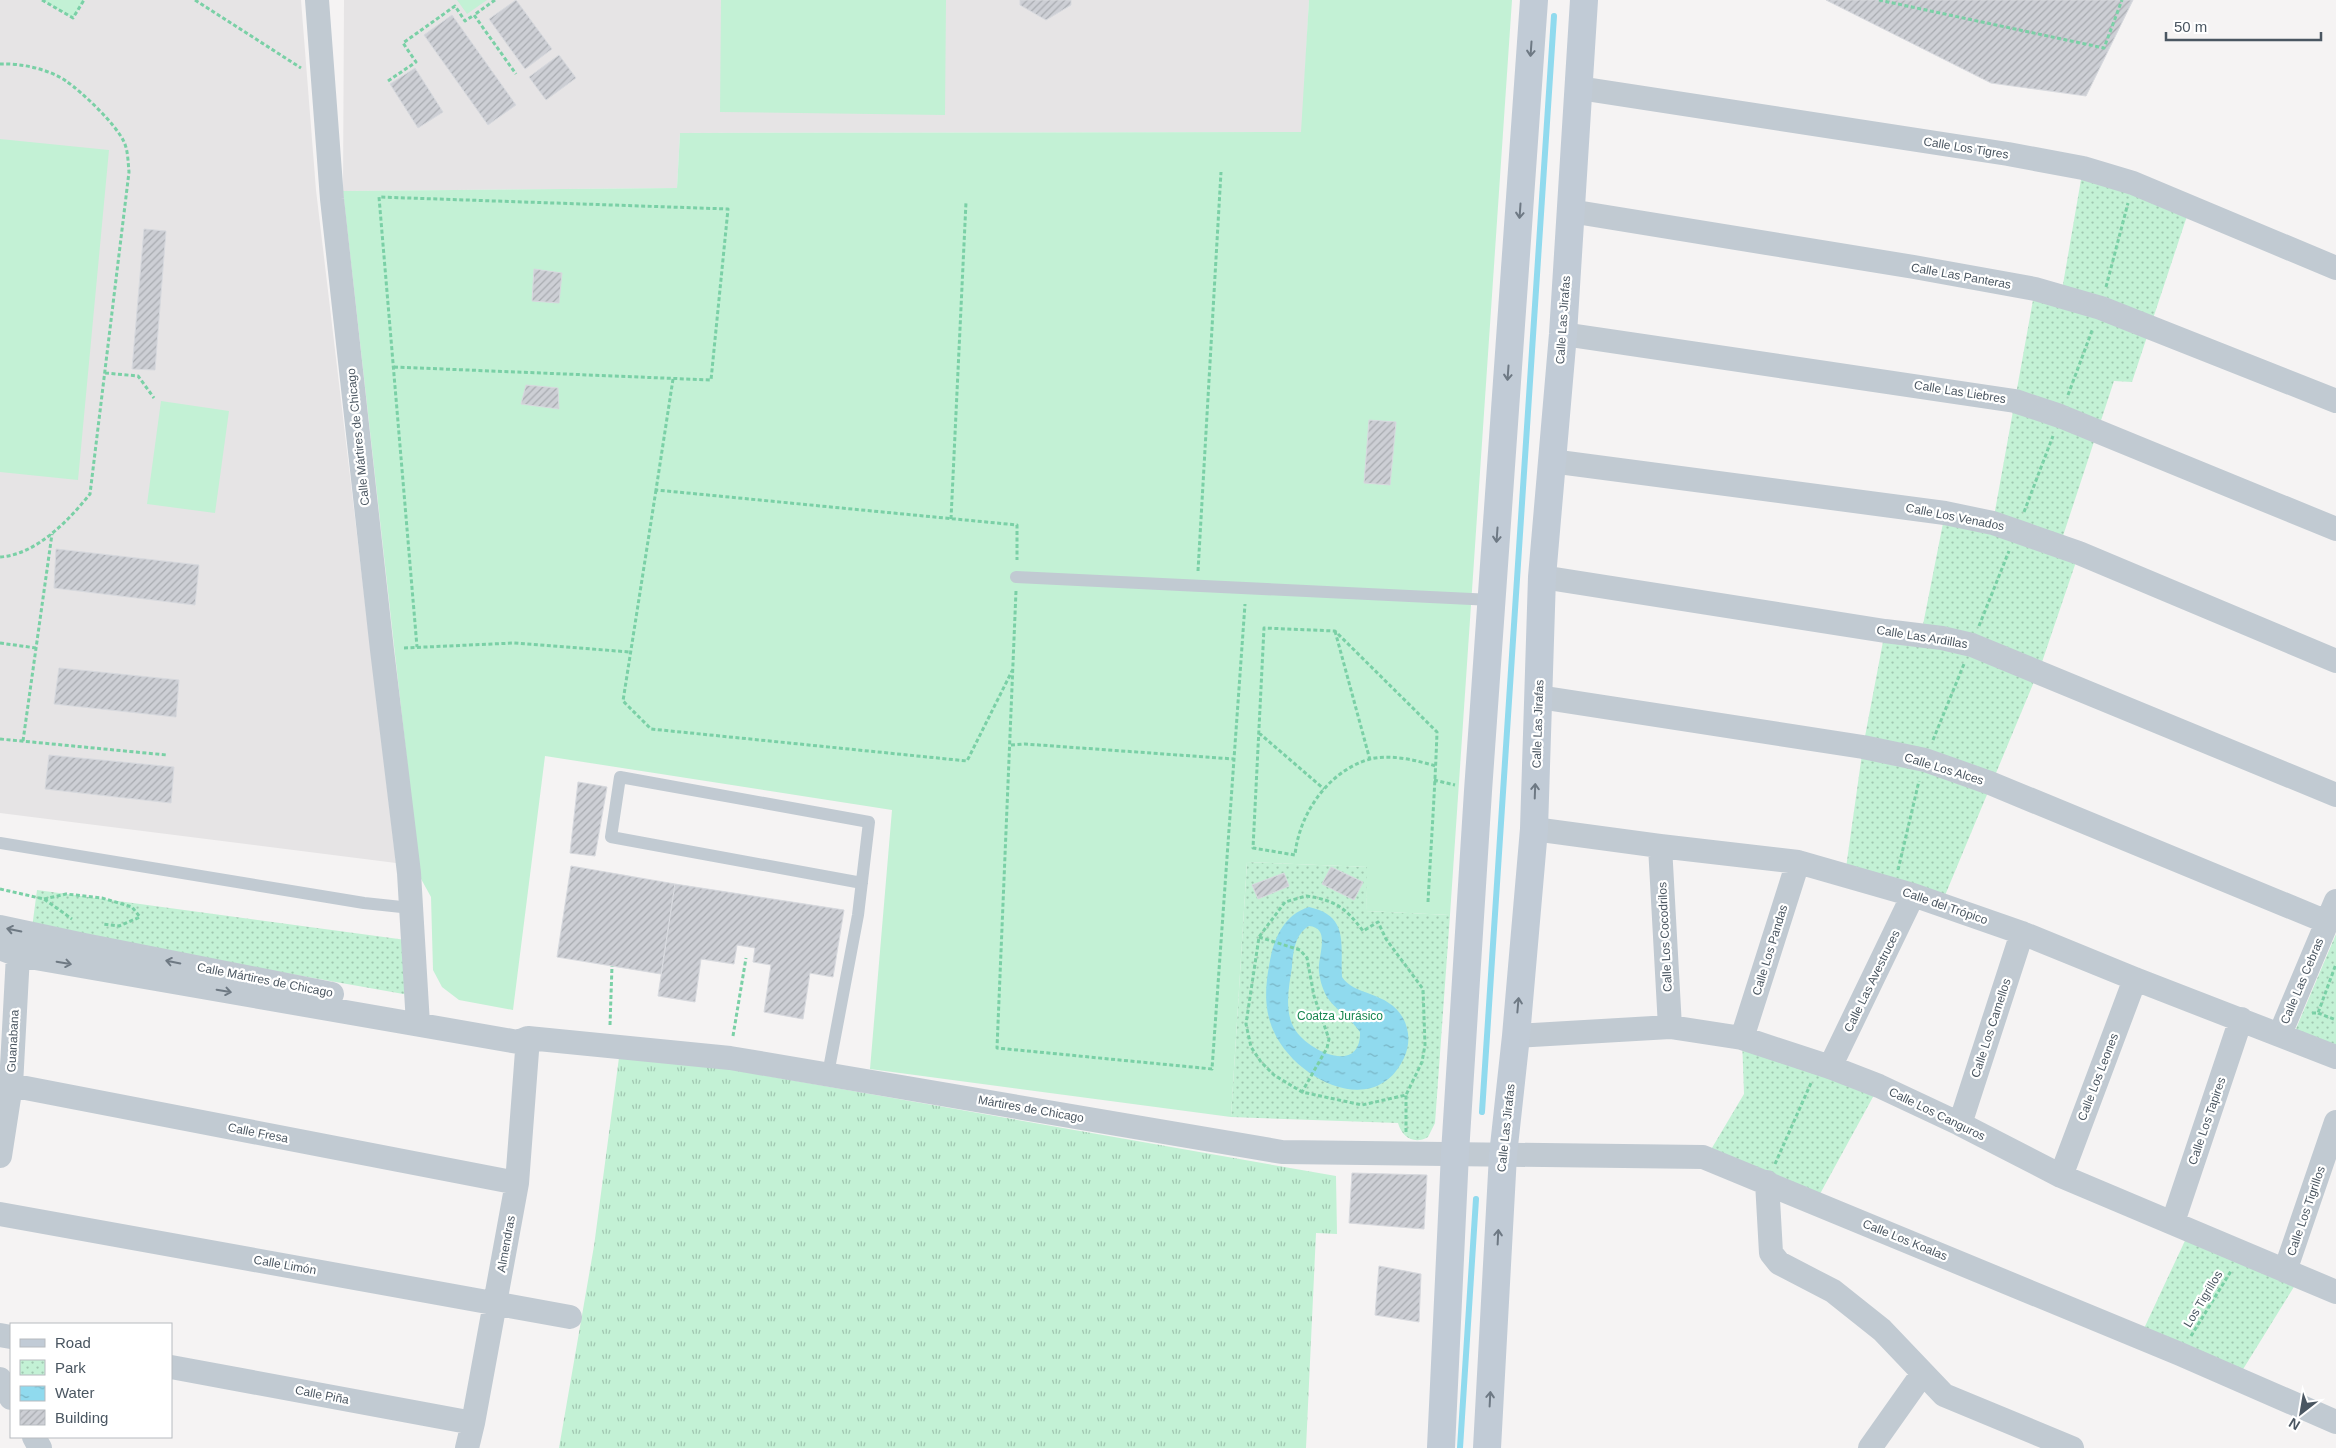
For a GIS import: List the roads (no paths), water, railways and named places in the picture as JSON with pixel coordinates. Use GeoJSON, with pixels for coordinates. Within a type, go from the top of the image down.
{"type":"FeatureCollection","features":[{"type":"Feature","properties":{"kind":"main road"},"geometry":{"type":"LineString","coordinates":[[1440,1448],[1455,1153],[1534,0]]}},
{"type":"Feature","properties":{"kind":"main road","name":"Calle Las Jirafas"},"geometry":{"type":"LineString","coordinates":[[1487,1448],[1503,1154],[1516,1036],[1534,828],[1542,577],[1563,334],[1584,0]]}},
{"type":"Feature","properties":{"kind":"street","name":"Calle Mártires de Chicago"},"geometry":{"type":"LineString","coordinates":[[317,0],[333,209],[409,873],[411,908]]}},
{"type":"Feature","properties":{"kind":"street","name":"Calle Los Tigres"},"geometry":{"type":"LineString","coordinates":[[1579,88],[2008,154],[2083,168],[2133,183],[2336,268]]}},
{"type":"Feature","properties":{"kind":"street","name":"Calle Las Panteras"},"geometry":{"type":"LineString","coordinates":[[1570,211],[1905,265],[2035,289],[2100,308],[2336,402]]}},
{"type":"Feature","properties":{"kind":"street","name":"Calle Las Liebres"},"geometry":{"type":"LineString","coordinates":[[1563,334],[2015,401],[2060,416],[2336,529]]}},
{"type":"Feature","properties":{"kind":"street","name":"Calle Los Venados"},"geometry":{"type":"LineString","coordinates":[[1551,461],[1945,513],[1992,523],[2080,552],[2336,661]]}},
{"type":"Feature","properties":{"kind":"street","name":"Calle Las Ardillas"},"geometry":{"type":"LineString","coordinates":[[1542,577],[1885,631],[1942,638],[1972,645],[2336,795]]}},
{"type":"Feature","properties":{"kind":"street","name":"Calle Los Alces"},"geometry":{"type":"LineString","coordinates":[[1539,697],[1863,747],[1924,760],[2332,912]]}},
{"type":"Feature","properties":{"kind":"street","name":"Calle del Trópico"},"geometry":{"type":"LineString","coordinates":[[1534,828],[1660,846],[1798,862],[1913,895],[2022,933],[2336,1057]]}},
{"type":"Feature","properties":{"kind":"street","name":"Calle Los Cocodrilos"},"geometry":{"type":"LineString","coordinates":[[1660,846],[1670,1027]]}},
{"type":"Feature","properties":{"kind":"street","name":"Calle Los Pandas"},"geometry":{"type":"LineString","coordinates":[[1742,1038],[1798,862]]}},
{"type":"Feature","properties":{"kind":"street","name":"Calle Las Avestruces"},"geometry":{"type":"LineString","coordinates":[[1825,1065],[1913,895]]}},
{"type":"Feature","properties":{"kind":"street"},"geometry":{"type":"LineString","coordinates":[[411,908],[418,1018]]}},
{"type":"Feature","properties":{"kind":"street","name":"Calle Las Cebras"},"geometry":{"type":"LineString","coordinates":[[2280,1034],[2332,912]]}},
{"type":"Feature","properties":{"kind":"street","name":"Calle Mártires de Chicago"},"geometry":{"type":"LineString","coordinates":[[0,927],[418,1018],[518,1042],[528,1038],[609,1047]]}},
{"type":"Feature","properties":{"kind":"street","name":"Calle Los Camellos"},"geometry":{"type":"LineString","coordinates":[[1960,1124],[2022,933]]}},
{"type":"Feature","properties":{"kind":"street","name":"Calle Mártires de Chicago"},"geometry":{"type":"LineString","coordinates":[[9,952],[418,1018]]}},
{"type":"Feature","properties":{"kind":"street","name":"Guanabana"},"geometry":{"type":"LineString","coordinates":[[0,1156],[6,1084],[9,952]]}},
{"type":"Feature","properties":{"kind":"street","name":"Calle Los Leones"},"geometry":{"type":"LineString","coordinates":[[2061,1176],[2135,979]]}},
{"type":"Feature","properties":{"kind":"street","name":"Calle Los Tapires"},"geometry":{"type":"LineString","coordinates":[[2173,1222],[2241,1019]]}},
{"type":"Feature","properties":{"kind":"street","name":"Calle Los Canguros"},"geometry":{"type":"LineString","coordinates":[[1516,1036],[1670,1027],[1742,1038],[1825,1065],[1879,1086],[1960,1124],[2061,1176],[2336,1292]]}},
{"type":"Feature","properties":{"kind":"street","name":"Almendras"},"geometry":{"type":"LineString","coordinates":[[467,1448],[517,1183],[528,1038]]}},
{"type":"Feature","properties":{"kind":"street","name":"Mártires de Chicago"},"geometry":{"type":"LineString","coordinates":[[609,1047],[730,1058],[1282,1152],[1455,1153]]}},
{"type":"Feature","properties":{"kind":"street","name":"Calle Fresa"},"geometry":{"type":"LineString","coordinates":[[6,1084],[517,1183]]}},
{"type":"Feature","properties":{"kind":"street","name":"Calle Los Tigrillos"},"geometry":{"type":"LineString","coordinates":[[2285,1271],[2336,1122]]}},
{"type":"Feature","properties":{"kind":"street","name":"Calle Los Koalas"},"geometry":{"type":"LineString","coordinates":[[1455,1153],[1703,1157],[2180,1354],[2336,1422]]}},
{"type":"Feature","properties":{"kind":"street"},"geometry":{"type":"LineString","coordinates":[[1767,1182],[1771,1253],[1779,1263],[1833,1291],[1882,1330],[1944,1395],[2072,1448]]}},
{"type":"Feature","properties":{"kind":"street","name":"Calle Limón"},"geometry":{"type":"LineString","coordinates":[[0,1214],[570,1317]]}},
{"type":"Feature","properties":{"kind":"street","name":"Calle Piña"},"geometry":{"type":"LineString","coordinates":[[172,1367],[473,1423]]}},
{"type":"Feature","properties":{"kind":"street"},"geometry":{"type":"LineString","coordinates":[[1870,1448],[1923,1373]]}},
{"type":"Feature","properties":{"kind":"street"},"geometry":{"type":"LineString","coordinates":[[0,1379],[10,1396]]}},
{"type":"Feature","properties":{"kind":"lane"},"geometry":{"type":"LineString","coordinates":[[1016,577],[1492,600]]}},
{"type":"Feature","properties":{"kind":"lane"},"geometry":{"type":"LineString","coordinates":[[828,1074],[858,914],[862,883],[869,822],[620,777],[611,837],[862,883]]}},
{"type":"Feature","properties":{"kind":"lane"},"geometry":{"type":"LineString","coordinates":[[0,843],[411,908]]}},
{"type":"Feature","properties":{"kind":"water"},"geometry":{"type":"Polygon","coordinates":[[[1309,907],[1322,911],[1331,917],[1340,933],[1342,977],[1354,988],[1389,1003],[1397,1009],[1403,1018],[1408,1038],[1404,1058],[1391,1077],[1375,1087],[1356,1090],[1336,1086],[1317,1078],[1300,1065],[1285,1049],[1274,1032],[1268,1016],[1266,999],[1271,956],[1273,947],[1286,922],[1300,911],[1309,907]],[[1309,926],[1304,929],[1296,944],[1289,990],[1289,1014],[1294,1028],[1310,1045],[1332,1055],[1343,1056],[1352,1053],[1358,1045],[1360,1032],[1329,1000],[1321,984],[1319,966],[1322,937],[1316,928],[1309,926]]]}},
{"type":"Feature","properties":{"kind":"waterway"},"geometry":{"type":"LineString","coordinates":[[1482,1112],[1554,16]]}},
{"type":"Feature","properties":{"kind":"waterway"},"geometry":{"type":"LineString","coordinates":[[1460,1448],[1476,1199]]}},
{"type":"Feature","properties":{"kind":"park label","name":"Coatza Jurásico"},"geometry":{"type":"Point","coordinates":[1340,1016]}}]}
